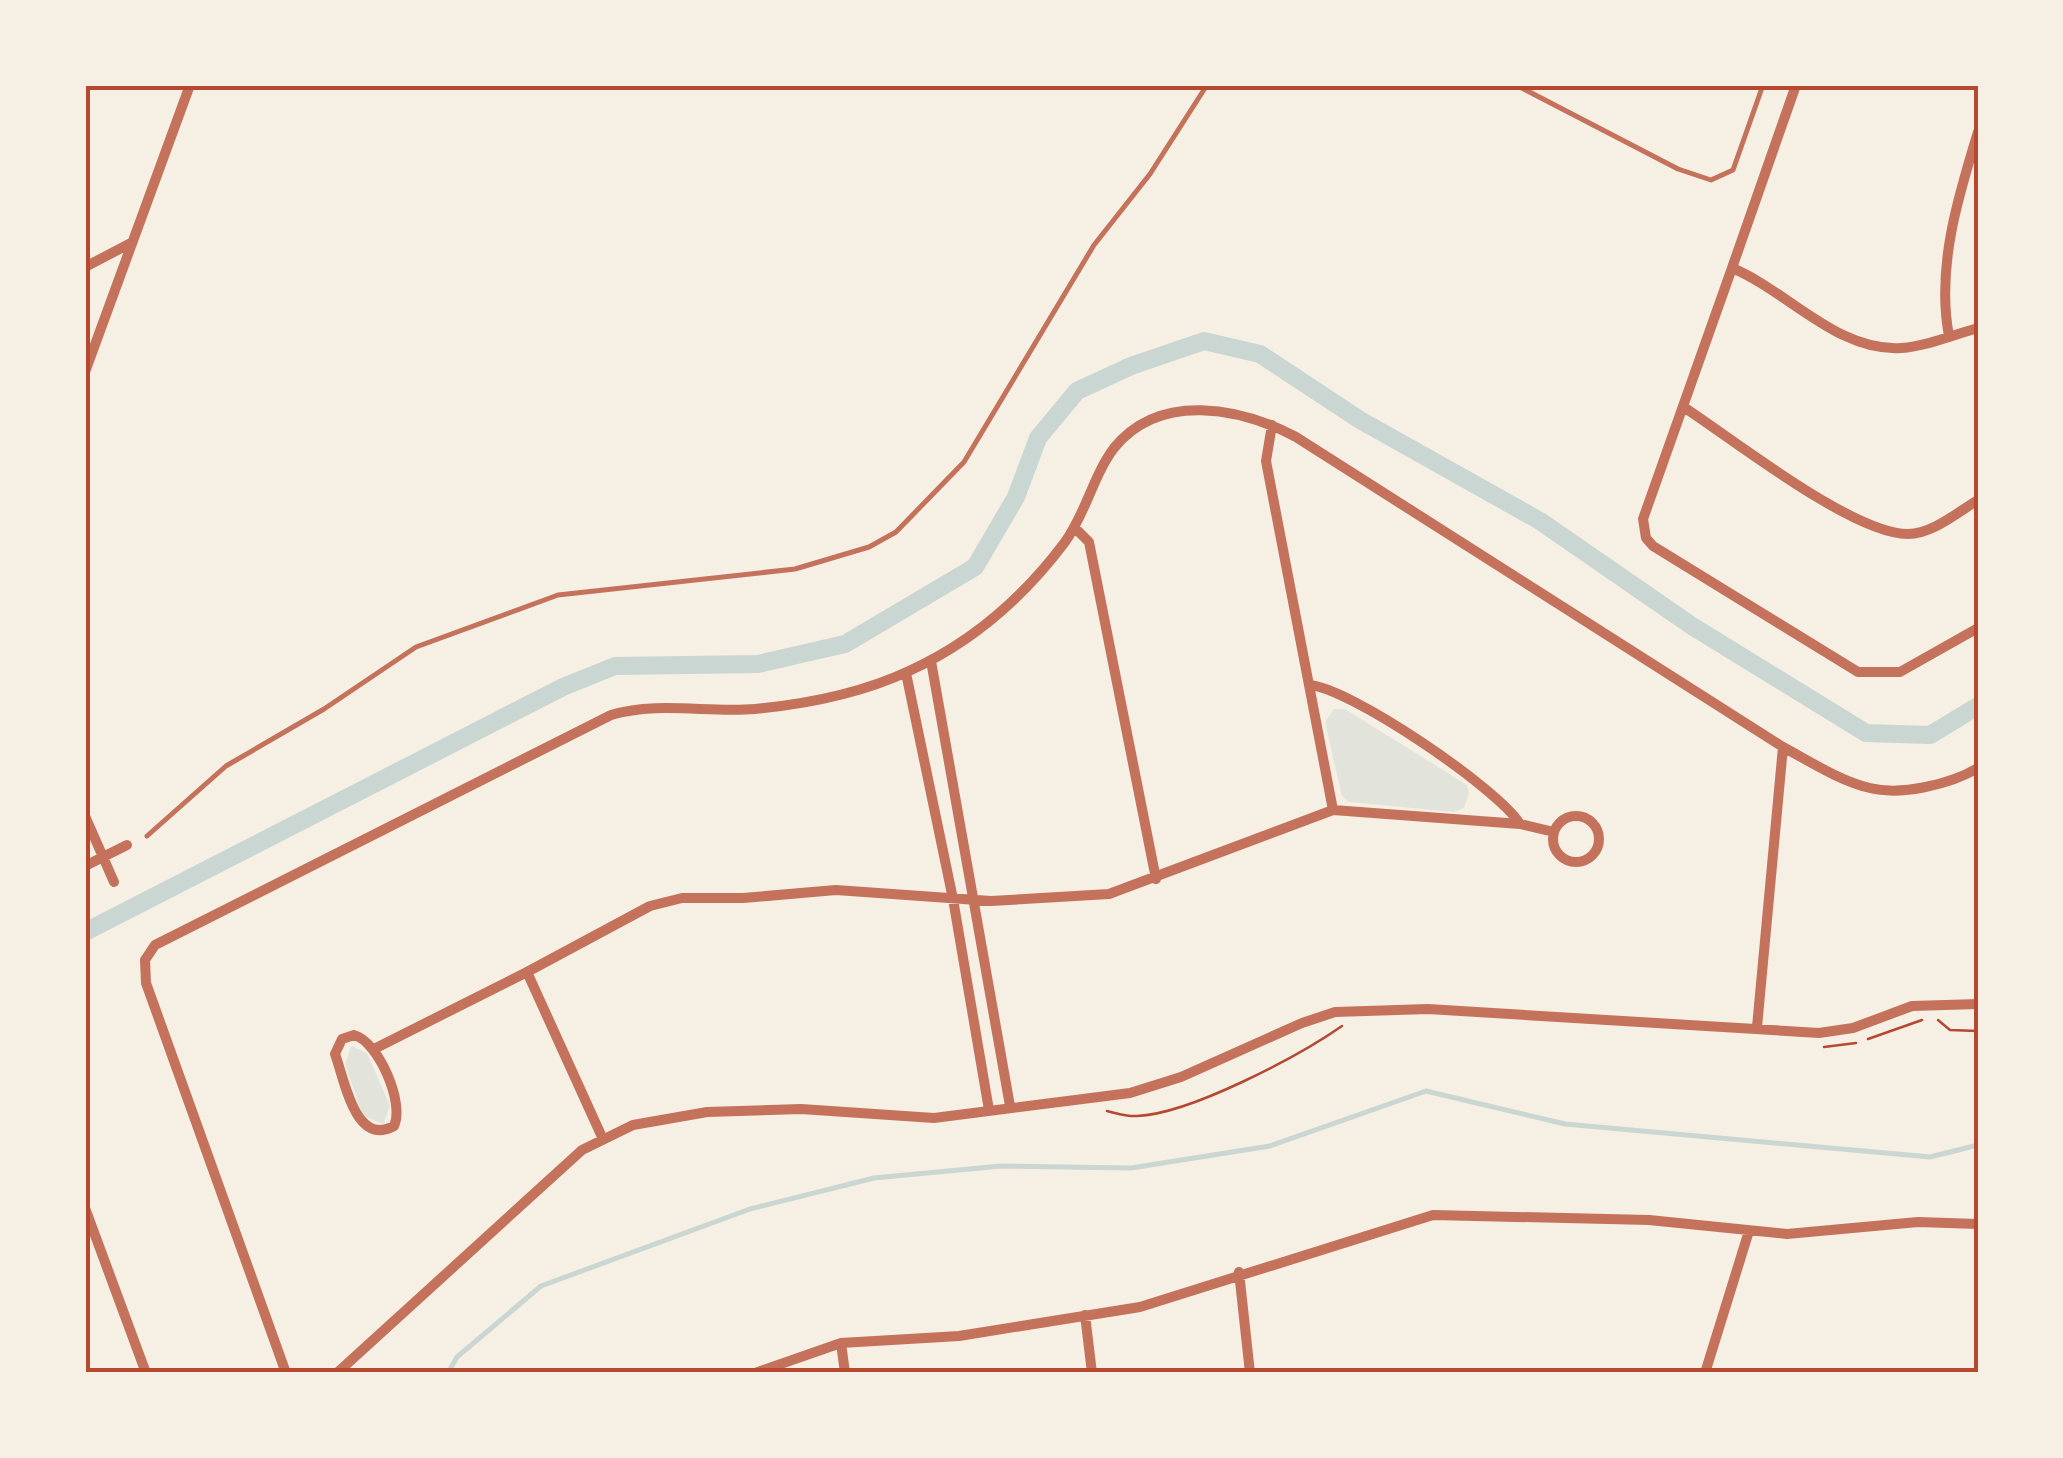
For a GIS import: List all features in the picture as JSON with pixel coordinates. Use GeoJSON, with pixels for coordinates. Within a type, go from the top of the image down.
{"type":"FeatureCollection","features":[{"type":"Feature","properties":{"kind":"street"},"geometry":{"type":"LineString","coordinates":[[85,372],[190,85]]}},
{"type":"Feature","properties":{"kind":"street"},"geometry":{"type":"LineString","coordinates":[[1796,85],[1643,519],[1646,538],[1653,546],[1858,672],[1878,675],[1910,668],[1978,628]]}},
{"type":"Feature","properties":{"kind":"street"},"geometry":{"type":"LineString","coordinates":[[1949,336],[1945,313],[1949,249],[1978,133]]}},
{"type":"Feature","properties":{"kind":"street"},"geometry":{"type":"LineString","coordinates":[[85,267],[131,243]]}},
{"type":"Feature","properties":{"kind":"street"},"geometry":{"type":"LineString","coordinates":[[1732,268],[1757,278],[1860,342],[1903,348],[1978,328]]}},
{"type":"Feature","properties":{"kind":"street"},"geometry":{"type":"LineString","coordinates":[[1685,408],[1851,516],[1889,531],[1911,534],[1925,530],[1978,500]]}},
{"type":"Feature","properties":{"kind":"street"},"geometry":{"type":"LineString","coordinates":[[286,1373],[146,983],[145,960],[155,946],[611,714],[647,708],[772,706],[853,692],[906,673],[1008,608],[1074,527],[1114,449],[1136,430],[1177,412],[1206,410],[1250,415],[1272,425],[1782,747],[1870,789],[1938,784],[1978,768]]}},
{"type":"Feature","properties":{"kind":"street"},"geometry":{"type":"LineString","coordinates":[[1272,425],[1266,461],[1333,810]]}},
{"type":"Feature","properties":{"kind":"street"},"geometry":{"type":"LineString","coordinates":[[1074,527],[1088,542],[1156,879]]}},
{"type":"Feature","properties":{"kind":"street"},"geometry":{"type":"LineString","coordinates":[[930,660],[1010,1106]]}},
{"type":"Feature","properties":{"kind":"street"},"geometry":{"type":"LineString","coordinates":[[906,673],[953,900],[990,1110]]}},
{"type":"Feature","properties":{"kind":"street"},"geometry":{"type":"LineString","coordinates":[[1308,684],[1342,693],[1499,796],[1520,824]]}},
{"type":"Feature","properties":{"kind":"street"},"geometry":{"type":"LineString","coordinates":[[1757,1027],[1782,747]]}},
{"type":"Feature","properties":{"kind":"street"},"geometry":{"type":"LineString","coordinates":[[376,1048],[650,906],[682,898],[743,898],[836,890],[974,901],[1098,896],[1156,879],[1333,810],[1520,824],[1554,832]]}},
{"type":"Feature","properties":{"kind":"street"},"geometry":{"type":"LineString","coordinates":[[85,816],[114,882]]}},
{"type":"Feature","properties":{"kind":"street"},"geometry":{"type":"LineString","coordinates":[[1570,817],[1585,819],[1598,836],[1596,851],[1584,861],[1563,858],[1554,847],[1554,832],[1570,817]]}},
{"type":"Feature","properties":{"kind":"street"},"geometry":{"type":"LineString","coordinates":[[85,866],[127,844]]}},
{"type":"Feature","properties":{"kind":"street"},"geometry":{"type":"LineString","coordinates":[[527,972],[602,1137]]}},
{"type":"Feature","properties":{"kind":"street"},"geometry":{"type":"LineString","coordinates":[[337,1373],[582,1150],[602,1137],[660,1117],[800,1109],[934,1118],[1157,1086],[1336,1012],[1428,1010],[1834,1032],[1912,1006],[1978,1004]]}},
{"type":"Feature","properties":{"kind":"street"},"geometry":{"type":"LineString","coordinates":[[354,1035],[376,1048],[398,1117],[394,1126],[375,1131],[359,1120],[335,1054],[342,1038],[354,1035]]}},
{"type":"Feature","properties":{"kind":"street"},"geometry":{"type":"LineString","coordinates":[[85,1208],[146,1373]]}},
{"type":"Feature","properties":{"kind":"street"},"geometry":{"type":"LineString","coordinates":[[755,1373],[841,1343],[958,1336],[1164,1300],[1239,1272],[1418,1218],[1448,1214],[1649,1220],[1749,1232],[1809,1233],[1942,1221],[1978,1224]]}},
{"type":"Feature","properties":{"kind":"street"},"geometry":{"type":"LineString","coordinates":[[1705,1373],[1749,1232]]}},
{"type":"Feature","properties":{"kind":"street"},"geometry":{"type":"LineString","coordinates":[[1239,1272],[1250,1373]]}},
{"type":"Feature","properties":{"kind":"street"},"geometry":{"type":"LineString","coordinates":[[1085,1316],[1092,1373]]}},
{"type":"Feature","properties":{"kind":"street"},"geometry":{"type":"LineString","coordinates":[[841,1343],[845,1373]]}},
{"type":"Feature","properties":{"kind":"lane"},"geometry":{"type":"LineString","coordinates":[[147,836],[226,766],[324,709],[416,647],[558,594],[794,569],[853,552],[896,532],[964,462],[1094,246],[1150,174],[1208,85]]}},
{"type":"Feature","properties":{"kind":"lane"},"geometry":{"type":"LineString","coordinates":[[1516,85],[1678,169],[1711,180],[1733,170],[1763,85]]}},
{"type":"Feature","properties":{"kind":"path"},"geometry":{"type":"LineString","coordinates":[[1808,1046],[1847,1046],[1936,1017],[1950,1030],[1978,1030]]}},
{"type":"Feature","properties":{"kind":"path"},"geometry":{"type":"LineString","coordinates":[[1098,1109],[1141,1116],[1201,1099],[1315,1045],[1343,1025]]}},
{"type":"Feature","properties":{"kind":"shaded area"},"geometry":{"type":"Polygon","coordinates":[[[1334,709],[1345,709],[1467,785],[1469,793],[1464,808],[1454,812],[1349,802],[1342,796],[1325,722],[1334,709]]]}},
{"type":"Feature","properties":{"kind":"shaded area"},"geometry":{"type":"Polygon","coordinates":[[[351,1046],[367,1053],[390,1106],[383,1124],[363,1116],[345,1064],[351,1046]]]}},
{"type":"Feature","properties":{"kind":"waterway"},"geometry":{"type":"LineString","coordinates":[[85,932],[563,687],[615,666],[758,664],[845,644],[975,567],[1016,497],[1038,438],[1077,391],[1131,366],[1204,341],[1260,354],[1360,420],[1540,521],[1692,626],[1866,733],[1930,735],[1978,706]]}},
{"type":"Feature","properties":{"kind":"waterway"},"geometry":{"type":"LineString","coordinates":[[448,1373],[457,1357],[541,1286],[750,1209],[874,1178],[1001,1166],[1131,1168],[1270,1146],[1426,1091],[1565,1124],[1930,1157],[1978,1145]]}}]}
